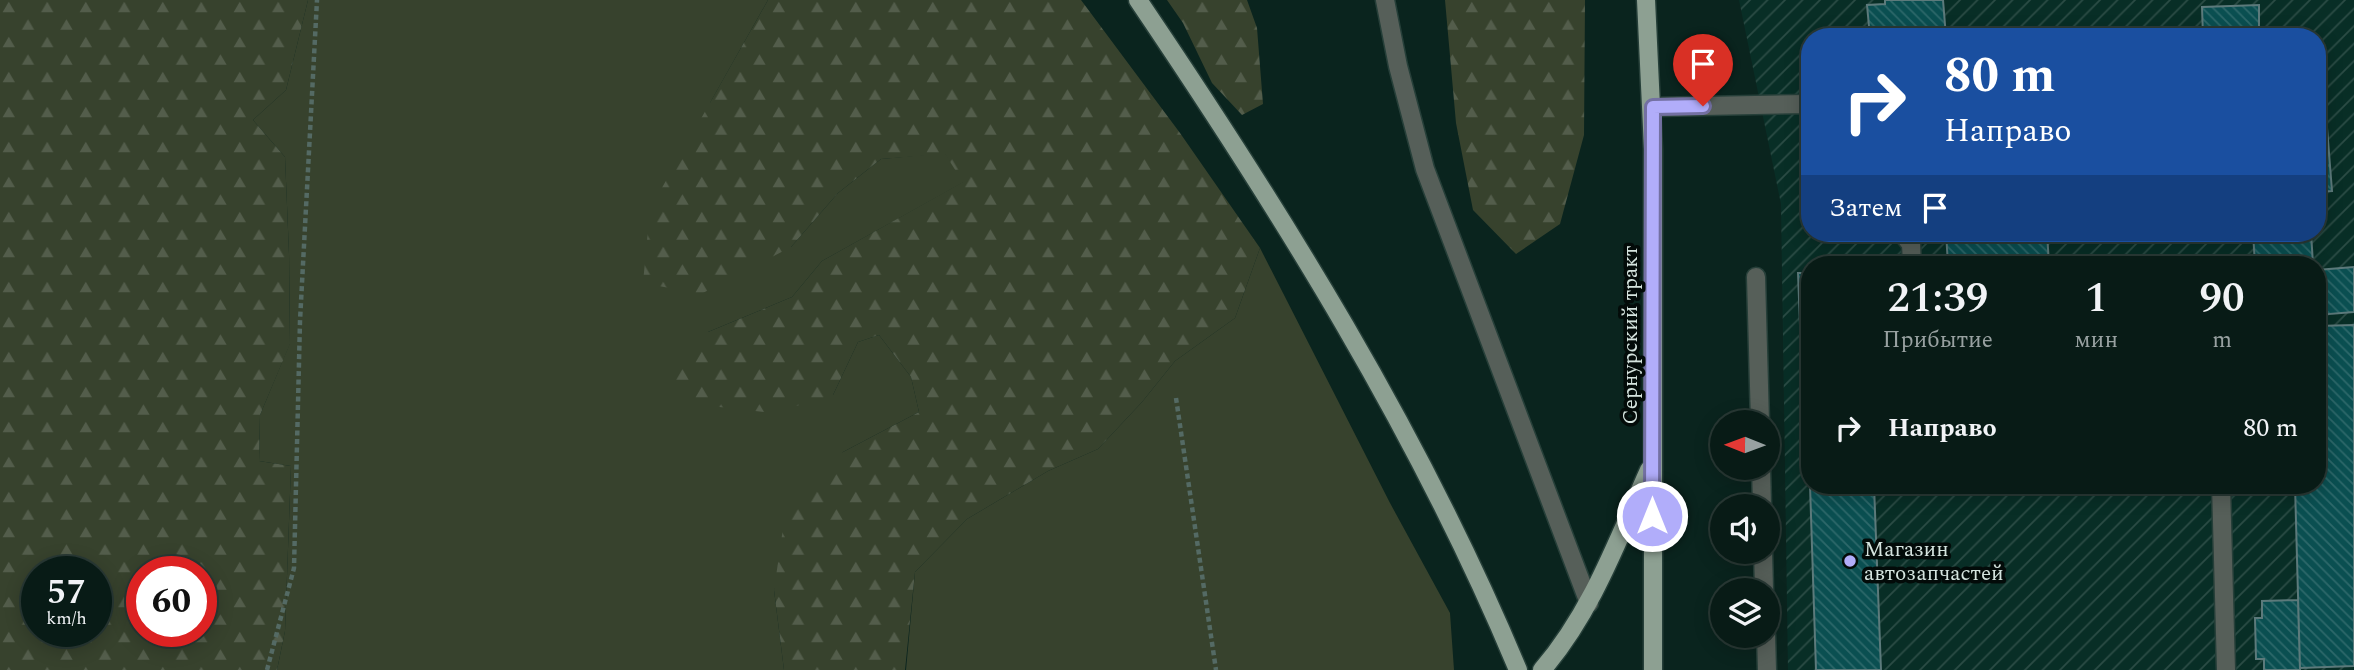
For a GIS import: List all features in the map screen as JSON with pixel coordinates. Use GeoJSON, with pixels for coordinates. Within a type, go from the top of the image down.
{"type":"FeatureCollection","features":[{"type":"Feature","properties":{"kind":"main road"},"geometry":{"type":"LineString","coordinates":[[1138,0],[1286,223],[1331,298],[1485,591],[1518,670]]}},
{"type":"Feature","properties":{"kind":"main road","name":"Сернурский тракт"},"geometry":{"type":"LineString","coordinates":[[1646,0],[1653,107],[1653,670]]}},
{"type":"Feature","properties":{"kind":"main road"},"geometry":{"type":"LineString","coordinates":[[1542,670],[1565,644],[1588,603],[1652,464]]}},
{"type":"Feature","properties":{"kind":"lane"},"geometry":{"type":"LineString","coordinates":[[1385,0],[1398,66],[1425,169],[1588,603]]}},
{"type":"Feature","properties":{"kind":"lane"},"geometry":{"type":"LineString","coordinates":[[1653,107],[1801,106]]}},
{"type":"Feature","properties":{"kind":"lane"},"geometry":{"type":"LineString","coordinates":[[1756,277],[1760,410]]}},
{"type":"Feature","properties":{"kind":"lane"},"geometry":{"type":"LineString","coordinates":[[2221,494],[2227,670]]}},
{"type":"Feature","properties":{"kind":"lane"},"geometry":{"type":"LineString","coordinates":[[1766,648],[1767,670]]}},
{"type":"Feature","properties":{"kind":"path"},"geometry":{"type":"LineString","coordinates":[[267,670],[294,568],[300,321],[317,0]]}},
{"type":"Feature","properties":{"kind":"path"},"geometry":{"type":"LineString","coordinates":[[1176,398],[1216,670]]}},
{"type":"Feature","properties":{"kind":"shaded area"},"geometry":{"type":"Polygon","coordinates":[[[1739,0],[2354,0],[2354,670],[1788,670],[1781,204],[1739,0]]]}},
{"type":"Feature","properties":{"kind":"green space"},"geometry":{"type":"Polygon","coordinates":[[[0,0],[308,0],[286,90],[253,120],[285,157],[290,344],[260,415],[259,461],[291,466],[285,631],[277,670],[0,670],[0,0]]]}},
{"type":"Feature","properties":{"kind":"green space"},"geometry":{"type":"Polygon","coordinates":[[[308,0],[768,0],[710,103],[791,247],[838,193],[881,159],[945,153],[964,182],[822,261],[792,297],[708,332],[833,395],[858,342],[879,335],[911,377],[919,412],[843,452],[774,590],[784,670],[277,670],[285,631],[291,466],[259,461],[260,415],[290,343],[285,157],[253,120],[286,90],[308,0]]]}},
{"type":"Feature","properties":{"kind":"green space"},"geometry":{"type":"Polygon","coordinates":[[[768,0],[1081,0],[1180,133],[1260,248],[1235,318],[1175,361],[1142,402],[1098,449],[1048,471],[967,519],[915,572],[905,670],[784,670],[774,590],[787,501],[843,452],[919,412],[911,377],[879,335],[858,342],[833,395],[773,413],[693,404],[668,369],[708,332],[792,297],[822,261],[963,182],[945,154],[881,159],[838,193],[791,247],[701,294],[643,283],[650,209],[768,0]]]}},
{"type":"Feature","properties":{"kind":"green space"},"geometry":{"type":"Polygon","coordinates":[[[1167,0],[1247,0],[1257,28],[1263,104],[1242,115],[1212,83],[1183,23],[1167,0]]]}},
{"type":"Feature","properties":{"kind":"green space"},"geometry":{"type":"Polygon","coordinates":[[[1445,0],[1585,0],[1584,135],[1560,224],[1516,254],[1473,210],[1456,123],[1445,0]]]}},
{"type":"Feature","properties":{"kind":"green space"},"geometry":{"type":"Polygon","coordinates":[[[1260,248],[1390,503],[1450,613],[1454,670],[906,670],[915,572],[967,519],[1048,471],[1098,449],[1142,402],[1175,361],[1235,318],[1260,248]]]}},
{"type":"Feature","properties":{"kind":"building"},"geometry":{"type":"Polygon","coordinates":[[[1885,0],[1943,0],[1945,28],[1869,28],[1867,5],[1885,4],[1885,0]]]}},
{"type":"Feature","properties":{"kind":"building"},"geometry":{"type":"Polygon","coordinates":[[[2259,5],[2259,28],[2203,28],[2202,7],[2259,5]]]}},
{"type":"Feature","properties":{"kind":"building"},"geometry":{"type":"Polygon","coordinates":[[[2326,115],[2332,191],[2326,191],[2326,115]]]}},
{"type":"Feature","properties":{"kind":"building"},"geometry":{"type":"Polygon","coordinates":[[[1947,242],[2048,242],[2048,256],[1947,256],[1947,242]]]}},
{"type":"Feature","properties":{"kind":"building"},"geometry":{"type":"Polygon","coordinates":[[[2254,242],[2312,242],[2312,256],[2254,256],[2254,242]]]}},
{"type":"Feature","properties":{"kind":"building"},"geometry":{"type":"Polygon","coordinates":[[[2354,267],[2354,312],[2326,314],[2326,269],[2354,267]]]}},
{"type":"Feature","properties":{"kind":"building"},"geometry":{"type":"Polygon","coordinates":[[[1798,273],[1801,273],[1801,351],[1798,273]]]}},
{"type":"Feature","properties":{"kind":"building"},"geometry":{"type":"Polygon","coordinates":[[[2354,325],[2354,666],[2300,668],[2295,494],[2326,494],[2326,326],[2354,325]]]}},
{"type":"Feature","properties":{"kind":"building"},"geometry":{"type":"Polygon","coordinates":[[[1810,494],[1874,494],[1881,670],[1816,670],[1810,494]]]}},
{"type":"Feature","properties":{"kind":"building"},"geometry":{"type":"Polygon","coordinates":[[[2298,600],[2300,670],[2264,670],[2264,659],[2256,659],[2255,618],[2262,618],[2262,601],[2298,600]]]}},
{"type":"Feature","properties":{"kind":"place","name":"Магазин автозапчастей"},"geometry":{"type":"Point","coordinates":[1850,561]}},
{"type":"Feature","properties":{"kind":"route"},"geometry":{"type":"LineString","coordinates":[[1652,516],[1653,107],[1703,106]]}}]}
